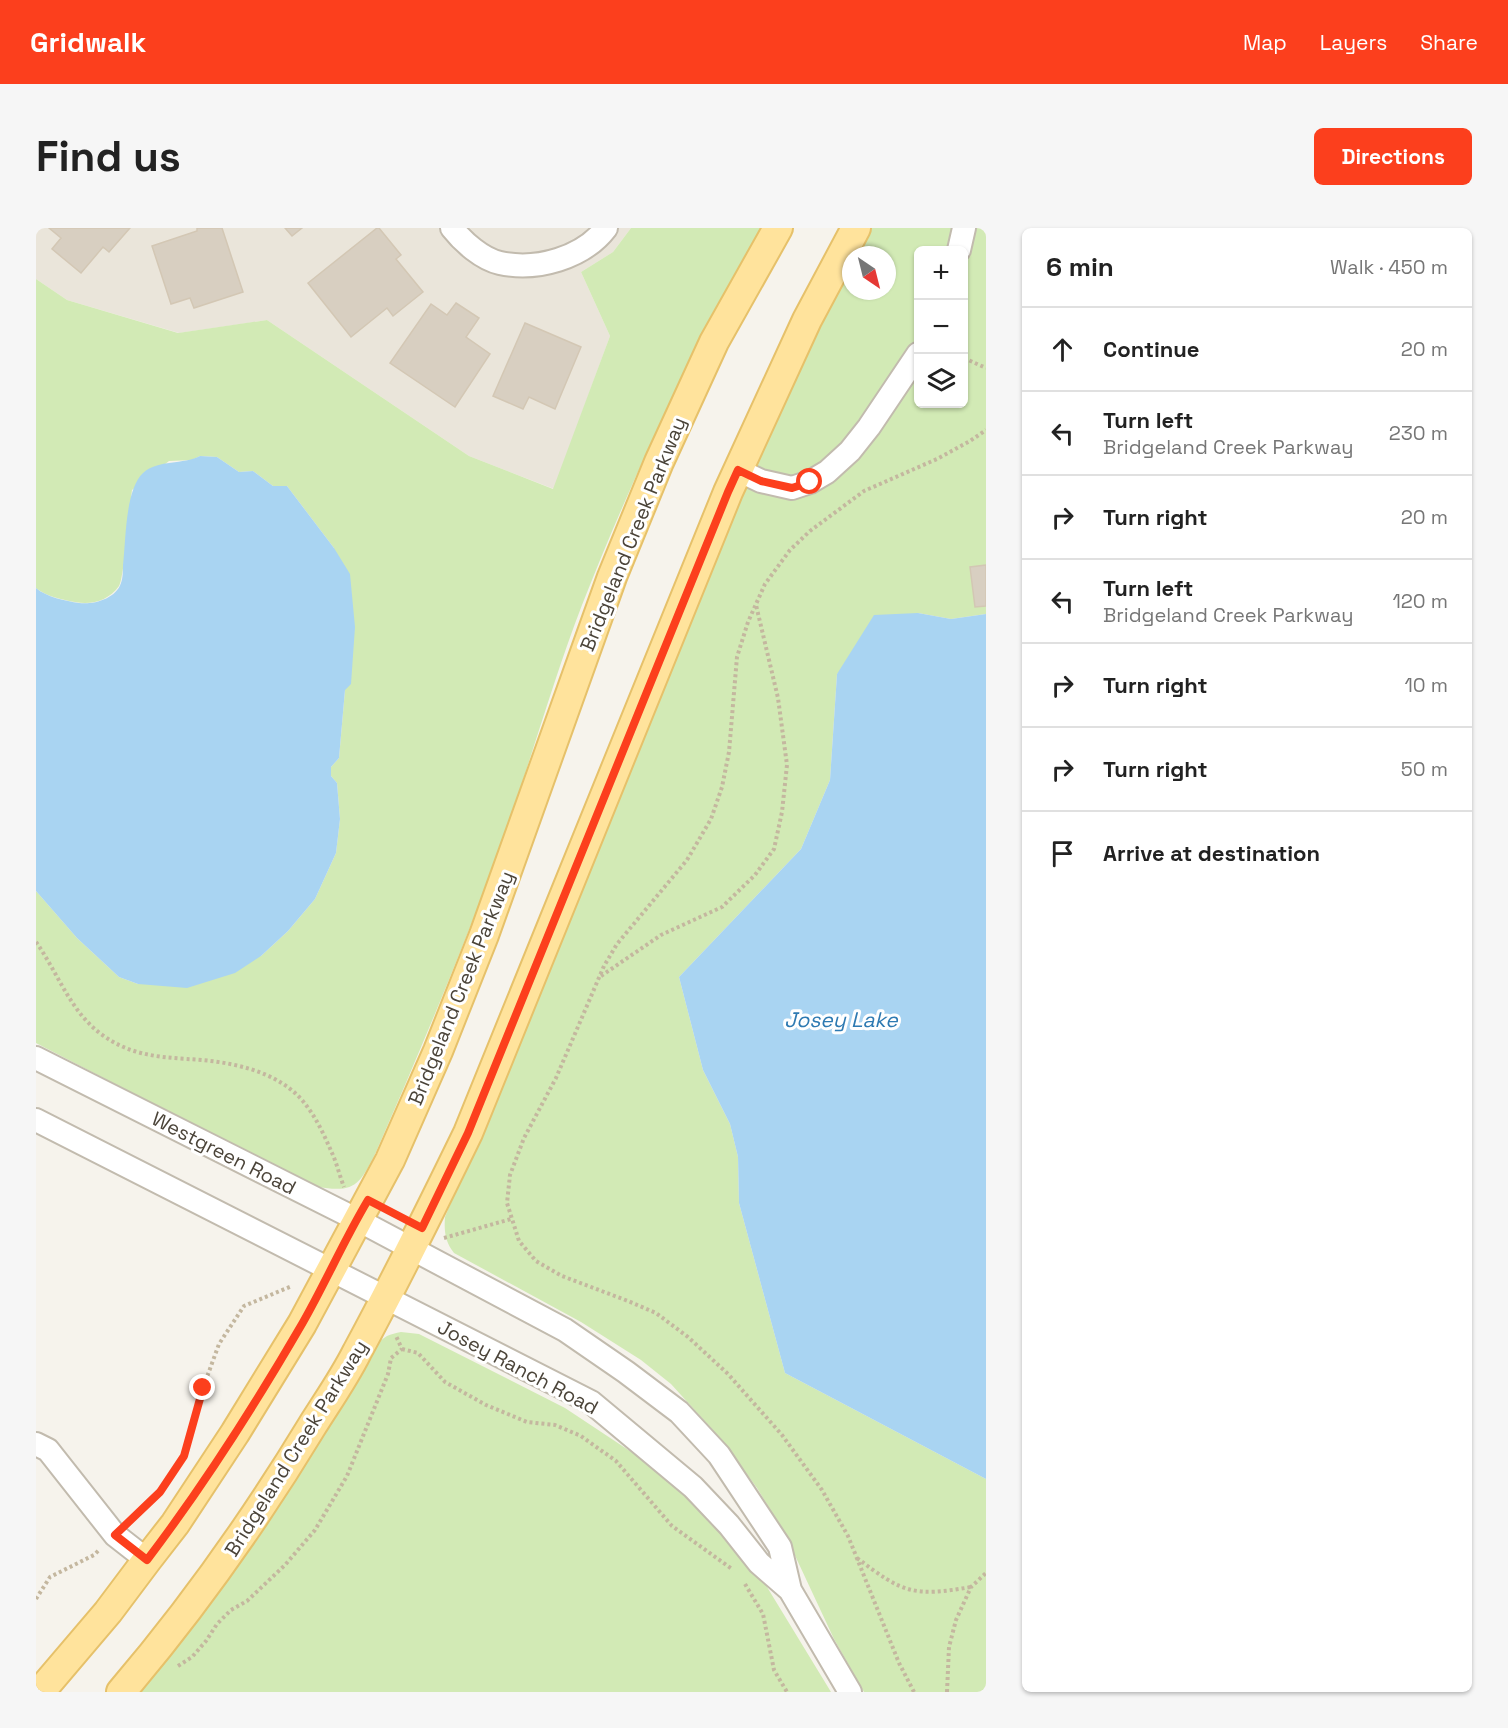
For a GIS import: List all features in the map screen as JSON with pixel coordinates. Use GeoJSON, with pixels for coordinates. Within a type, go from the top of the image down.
{"type":"FeatureCollection","features":[{"type":"Feature","properties":{"kind":"main road","name":"Bridgeland Creek Parkway"},"geometry":{"type":"LineString","coordinates":[[40,1692],[108,1612],[175,1524],[235,1434],[302,1324],[390,1160],[438,1052],[527,818],[612,577],[659,462],[714,342],[778,228]]}},
{"type":"Feature","properties":{"kind":"main road","name":"Bridgeland Creek Parkway"},"geometry":{"type":"LineString","coordinates":[[121,1692],[156,1651],[226,1560],[351,1364],[396,1303],[422,1253],[468,1133],[728,492],[807,320],[856,228]]}},
{"type":"Feature","properties":{"kind":"street"},"geometry":{"type":"LineString","coordinates":[[452,228],[476,251],[499,263],[529,265],[556,261],[580,250],[601,235],[606,228]]}},
{"type":"Feature","properties":{"kind":"street"},"geometry":{"type":"LineString","coordinates":[[960,246],[964,228]]}},
{"type":"Feature","properties":{"kind":"street"},"geometry":{"type":"LineString","coordinates":[[738,470],[761,481],[792,488],[810,482],[827,472],[850,451],[869,427],[914,360]]}},
{"type":"Feature","properties":{"kind":"street","name":"Westgreen Road"},"geometry":{"type":"LineString","coordinates":[[36,1058],[362,1209],[422,1253]]}},
{"type":"Feature","properties":{"kind":"street"},"geometry":{"type":"LineString","coordinates":[[36,1120],[330,1270]]}},
{"type":"Feature","properties":{"kind":"street","name":"Josey Ranch Road"},"geometry":{"type":"LineString","coordinates":[[422,1253],[565,1330],[626,1372],[679,1413],[719,1455],[780,1547],[790,1590],[850,1692]]}},
{"type":"Feature","properties":{"kind":"street","name":"Josey Ranch Road"},"geometry":{"type":"LineString","coordinates":[[330,1270],[591,1402],[693,1487],[729,1525],[759,1563],[790,1590]]}},
{"type":"Feature","properties":{"kind":"street"},"geometry":{"type":"LineString","coordinates":[[36,1444],[48,1450],[115,1535],[147,1560]]}},
{"type":"Feature","properties":{"kind":"path"},"geometry":{"type":"LineString","coordinates":[[968,360],[986,368]]}},
{"type":"Feature","properties":{"kind":"path"},"geometry":{"type":"LineString","coordinates":[[914,1692],[899,1663],[848,1536],[822,1490],[782,1435],[728,1374],[688,1336],[656,1313],[628,1300],[562,1276],[536,1262],[519,1241],[507,1203],[510,1175],[524,1138],[555,1078],[599,978],[617,944],[687,860],[711,819],[722,787],[729,752],[737,657],[748,622],[765,584],[790,550],[810,531],[864,491],[937,459],[986,430]]}},
{"type":"Feature","properties":{"kind":"path"},"geometry":{"type":"LineString","coordinates":[[599,978],[661,935],[722,907],[755,875],[774,849],[782,812],[787,765],[778,698],[756,604]]}},
{"type":"Feature","properties":{"kind":"path"},"geometry":{"type":"LineString","coordinates":[[36,942],[83,1018],[102,1035],[125,1048],[153,1057],[200,1059],[234,1064],[274,1079],[291,1089],[306,1105],[318,1124],[333,1155],[344,1187],[362,1209]]}},
{"type":"Feature","properties":{"kind":"path"},"geometry":{"type":"LineString","coordinates":[[422,1253],[443,1239],[511,1219]]}},
{"type":"Feature","properties":{"kind":"path"},"geometry":{"type":"LineString","coordinates":[[36,1599],[50,1577],[94,1555],[160,1492],[184,1456],[203,1388],[219,1344],[244,1306],[292,1286]]}},
{"type":"Feature","properties":{"kind":"path"},"geometry":{"type":"LineString","coordinates":[[396,1303],[394,1333],[402,1348],[418,1353],[445,1382],[486,1405],[527,1422],[555,1425],[581,1436],[616,1461],[672,1526],[733,1569],[750,1590],[763,1614],[774,1670],[787,1692]]}},
{"type":"Feature","properties":{"kind":"path"},"geometry":{"type":"LineString","coordinates":[[177,1667],[192,1657],[206,1641],[216,1624],[231,1610],[248,1601],[285,1565],[315,1530],[347,1476],[388,1374],[391,1358],[402,1348]]}},
{"type":"Feature","properties":{"kind":"path"},"geometry":{"type":"LineString","coordinates":[[856,1557],[883,1578],[902,1588],[925,1593],[971,1587]]}},
{"type":"Feature","properties":{"kind":"path"},"geometry":{"type":"LineString","coordinates":[[947,1692],[949,1647],[956,1620],[971,1587],[986,1573]]}},
{"type":"Feature","properties":{"kind":"shaded area"},"geometry":{"type":"Polygon","coordinates":[[[36,228],[631,228],[613,252],[581,272],[610,336],[554,489],[469,456],[267,320],[179,333],[67,300],[36,279],[36,228]]]}},
{"type":"Feature","properties":{"kind":"green space"},"geometry":{"type":"Polygon","coordinates":[[[631,228],[763,228],[688,366],[622,508],[570,637],[493,868],[376,1152],[364,1174],[353,1186],[337,1189],[312,1186],[36,1043],[36,891],[77,938],[119,977],[138,984],[261,956],[288,931],[315,899],[336,853],[340,819],[337,783],[331,776],[331,767],[339,758],[345,690],[334,548],[287,486],[273,486],[253,471],[239,472],[217,457],[200,456],[192,460],[169,461],[132,490],[121,580],[119,586],[110,595],[99,601],[81,603],[54,597],[36,588],[36,279],[67,300],[178,333],[267,320],[469,456],[553,489],[610,336],[581,272],[613,252],[631,228]]]}},
{"type":"Feature","properties":{"kind":"green space"},"geometry":{"type":"Polygon","coordinates":[[[872,228],[986,228],[986,614],[951,619],[918,613],[837,674],[830,780],[801,849],[679,977],[703,1070],[730,1124],[738,1157],[739,1203],[785,1373],[986,1479],[986,1692],[864,1692],[834,1639],[784,1532],[757,1488],[720,1438],[671,1384],[641,1360],[581,1322],[454,1253],[445,1232],[445,1217],[768,425],[842,282],[842,300],[896,300],[896,246],[862,246],[872,228]]]}},
{"type":"Feature","properties":{"kind":"green space"},"geometry":{"type":"Polygon","coordinates":[[[401,1332],[419,1334],[565,1408],[651,1465],[710,1517],[761,1577],[831,1692],[138,1692],[220,1588],[296,1480],[374,1348],[387,1336],[401,1332]]]}},
{"type":"Feature","properties":{"kind":"water"},"geometry":{"type":"Polygon","coordinates":[[[200,456],[217,457],[239,472],[253,471],[273,486],[287,486],[334,548],[350,574],[355,627],[351,684],[345,690],[339,758],[331,767],[331,776],[337,783],[340,819],[336,853],[315,899],[288,931],[261,956],[235,973],[187,988],[138,984],[119,977],[77,938],[36,891],[36,588],[56,598],[85,603],[103,600],[114,593],[122,579],[127,516],[137,481],[143,473],[156,466],[200,456]]]}},
{"type":"Feature","properties":{"kind":"water","name":"Josey Lake"},"geometry":{"type":"Polygon","coordinates":[[[918,613],[951,619],[986,614],[986,1479],[785,1373],[739,1203],[738,1157],[730,1124],[703,1070],[679,977],[801,849],[830,780],[837,674],[874,615],[918,613]]]}},
{"type":"Feature","properties":{"kind":"building"},"geometry":{"type":"Polygon","coordinates":[[[49,228],[130,228],[109,252],[103,247],[81,273],[52,249],[61,238],[49,228]]]}},
{"type":"Feature","properties":{"kind":"building"},"geometry":{"type":"Polygon","coordinates":[[[197,228],[222,228],[243,292],[194,308],[190,298],[171,304],[152,246],[197,231],[197,228]]]}},
{"type":"Feature","properties":{"kind":"building"},"geometry":{"type":"Polygon","coordinates":[[[285,228],[302,228],[292,236],[285,228]]]}},
{"type":"Feature","properties":{"kind":"building"},"geometry":{"type":"Polygon","coordinates":[[[377,228],[401,255],[396,259],[423,292],[393,316],[387,308],[351,337],[308,283],[377,228]]]}},
{"type":"Feature","properties":{"kind":"building"},"geometry":{"type":"Polygon","coordinates":[[[456,303],[479,318],[466,337],[490,354],[455,407],[390,363],[431,304],[447,315],[456,303]]]}},
{"type":"Feature","properties":{"kind":"building"},"geometry":{"type":"Polygon","coordinates":[[[525,323],[581,347],[555,409],[529,397],[523,409],[493,396],[525,323]]]}},
{"type":"Feature","properties":{"kind":"building"},"geometry":{"type":"Polygon","coordinates":[[[986,565],[986,606],[975,607],[970,567],[986,565]]]}},
{"type":"Feature","properties":{"kind":"route"},"geometry":{"type":"LineString","coordinates":[[203,1388],[184,1456],[160,1492],[115,1535],[147,1560],[175,1524],[235,1434],[302,1324],[368,1200],[422,1228],[468,1133],[738,470],[761,481],[792,488],[810,482]]}}]}
